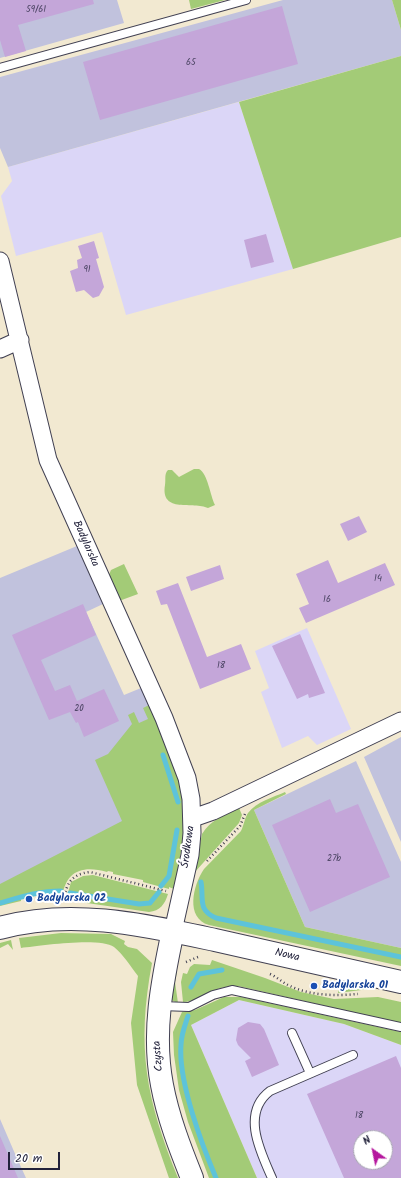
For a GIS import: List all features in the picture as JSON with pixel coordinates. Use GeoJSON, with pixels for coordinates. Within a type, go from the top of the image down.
{"type":"FeatureCollection","features":[{"type":"Feature","properties":{"kind":"street","name":"Badylarska"},"geometry":{"type":"LineString","coordinates":[[0,261],[48,460],[175,744],[188,783],[192,818]]}},
{"type":"Feature","properties":{"kind":"street"},"geometry":{"type":"LineString","coordinates":[[0,349],[20,340]]}},
{"type":"Feature","properties":{"kind":"street","name":"Środkowa"},"geometry":{"type":"LineString","coordinates":[[173,931],[190,854],[192,818],[213,811],[401,721]]}},
{"type":"Feature","properties":{"kind":"street"},"geometry":{"type":"LineString","coordinates":[[0,928],[40,921],[75,919],[110,921],[173,931]]}},
{"type":"Feature","properties":{"kind":"street","name":"Nowa"},"geometry":{"type":"LineString","coordinates":[[173,931],[401,982]]}},
{"type":"Feature","properties":{"kind":"street","name":"Czysta"},"geometry":{"type":"LineString","coordinates":[[173,931],[159,1006],[158,1036],[162,1084],[177,1138],[192,1178]]}},
{"type":"Feature","properties":{"kind":"lane"},"geometry":{"type":"LineString","coordinates":[[0,68],[246,0]]}},
{"type":"Feature","properties":{"kind":"lane"},"geometry":{"type":"LineString","coordinates":[[159,1006],[190,1007],[214,995],[232,990],[401,1027]]}},
{"type":"Feature","properties":{"kind":"lane"},"geometry":{"type":"LineString","coordinates":[[292,1033],[310,1073]]}},
{"type":"Feature","properties":{"kind":"lane"},"geometry":{"type":"LineString","coordinates":[[272,1178],[256,1136],[255,1111],[257,1104],[263,1096],[270,1091],[353,1055]]}},
{"type":"Feature","properties":{"kind":"path"},"geometry":{"type":"LineString","coordinates":[[203,866],[240,826],[244,817],[244,808]]}},
{"type":"Feature","properties":{"kind":"path"},"geometry":{"type":"LineString","coordinates":[[64,902],[66,890],[70,880],[81,873],[90,872],[171,892]]}},
{"type":"Feature","properties":{"kind":"path"},"geometry":{"type":"LineString","coordinates":[[280,979],[288,985],[332,996],[365,993]]}},
{"type":"Feature","properties":{"kind":"shaded area"},"geometry":{"type":"Polygon","coordinates":[[[0,0],[117,0],[124,23],[0,58],[0,0]]]}},
{"type":"Feature","properties":{"kind":"shaded area"},"geometry":{"type":"Polygon","coordinates":[[[283,0],[392,0],[401,30],[401,56],[8,167],[0,148],[0,77],[283,0]]]}},
{"type":"Feature","properties":{"kind":"shaded area"},"geometry":{"type":"Polygon","coordinates":[[[239,102],[293,269],[126,315],[102,232],[16,256],[1,196],[12,181],[8,167],[239,102]]]}},
{"type":"Feature","properties":{"kind":"shaded area"},"geometry":{"type":"Polygon","coordinates":[[[77,546],[103,604],[86,612],[124,695],[141,688],[167,742],[173,797],[0,893],[0,578],[77,546]]]}},
{"type":"Feature","properties":{"kind":"shaded area"},"geometry":{"type":"Polygon","coordinates":[[[307,628],[351,729],[317,745],[308,736],[282,748],[261,692],[269,688],[255,651],[307,628]]]}},
{"type":"Feature","properties":{"kind":"shaded area"},"geometry":{"type":"Polygon","coordinates":[[[401,737],[401,842],[364,757],[401,737]]]}},
{"type":"Feature","properties":{"kind":"shaded area"},"geometry":{"type":"Polygon","coordinates":[[[356,761],[401,862],[401,948],[305,927],[254,810],[356,761]]]}},
{"type":"Feature","properties":{"kind":"shaded area"},"geometry":{"type":"Polygon","coordinates":[[[239,1000],[344,1024],[401,1045],[401,1178],[257,1178],[191,1025],[239,1000]]]}},
{"type":"Feature","properties":{"kind":"shaded area"},"geometry":{"type":"Polygon","coordinates":[[[0,1119],[16,1156],[26,1178],[0,1178],[0,1119]]]}},
{"type":"Feature","properties":{"kind":"green space"},"geometry":{"type":"Polygon","coordinates":[[[189,0],[225,0],[191,9],[189,0]]]}},
{"type":"Feature","properties":{"kind":"green space"},"geometry":{"type":"Polygon","coordinates":[[[392,0],[401,0],[401,30],[392,0]]]}},
{"type":"Feature","properties":{"kind":"green space"},"geometry":{"type":"Polygon","coordinates":[[[401,56],[401,237],[293,269],[239,102],[401,56]]]}},
{"type":"Feature","properties":{"kind":"green space"},"geometry":{"type":"Polygon","coordinates":[[[194,469],[199,469],[205,475],[215,505],[208,508],[202,506],[179,505],[168,500],[165,494],[166,475],[168,470],[172,470],[179,477],[194,469]]]}},
{"type":"Feature","properties":{"kind":"green space"},"geometry":{"type":"Polygon","coordinates":[[[124,564],[138,594],[119,601],[108,577],[111,570],[124,564]]]}},
{"type":"Feature","properties":{"kind":"green space"},"geometry":{"type":"Polygon","coordinates":[[[149,705],[177,773],[183,801],[183,834],[174,889],[143,882],[143,880],[113,874],[113,872],[90,869],[76,872],[71,876],[67,882],[62,899],[38,899],[37,894],[21,897],[21,901],[0,906],[0,884],[122,821],[95,760],[108,754],[132,724],[128,715],[134,712],[139,723],[148,719],[143,708],[149,705]]]}},
{"type":"Feature","properties":{"kind":"green space"},"geometry":{"type":"Polygon","coordinates":[[[285,792],[286,794],[254,810],[305,927],[401,948],[401,966],[209,925],[201,921],[197,916],[193,900],[194,892],[204,869],[241,831],[251,809],[265,800],[285,792]]]}},
{"type":"Feature","properties":{"kind":"green space"},"geometry":{"type":"Polygon","coordinates":[[[239,808],[242,815],[239,823],[194,873],[202,834],[205,829],[218,818],[239,808]]]}},
{"type":"Feature","properties":{"kind":"green space"},"geometry":{"type":"Polygon","coordinates":[[[93,875],[168,894],[159,909],[149,912],[66,900],[71,882],[83,876],[93,875]]]}},
{"type":"Feature","properties":{"kind":"green space"},"geometry":{"type":"Polygon","coordinates":[[[61,933],[111,934],[125,941],[124,944],[128,947],[137,949],[152,963],[147,993],[145,1021],[147,1073],[151,1098],[158,1123],[178,1178],[169,1178],[137,1085],[131,1023],[138,976],[124,957],[114,947],[106,944],[83,942],[21,948],[19,938],[61,933]]]}},
{"type":"Feature","properties":{"kind":"green space"},"geometry":{"type":"Polygon","coordinates":[[[11,940],[13,950],[8,944],[0,948],[0,943],[11,940]]]}},
{"type":"Feature","properties":{"kind":"green space"},"geometry":{"type":"Polygon","coordinates":[[[212,960],[301,992],[334,999],[378,997],[401,1002],[401,1023],[238,986],[229,986],[214,990],[197,999],[183,1002],[181,982],[183,973],[187,974],[190,967],[194,964],[210,965],[212,960]]]}},
{"type":"Feature","properties":{"kind":"green space"},"geometry":{"type":"Polygon","coordinates":[[[173,970],[177,972],[175,982],[178,1003],[171,1000],[173,970]]]}},
{"type":"Feature","properties":{"kind":"green space"},"geometry":{"type":"Polygon","coordinates":[[[339,986],[377,988],[338,993],[339,986]]]}},
{"type":"Feature","properties":{"kind":"green space"},"geometry":{"type":"Polygon","coordinates":[[[224,997],[241,997],[401,1032],[401,1045],[344,1024],[239,1000],[191,1025],[257,1178],[209,1178],[188,1122],[179,1090],[174,1055],[173,1032],[182,1012],[195,1010],[224,997]]]}},
{"type":"Feature","properties":{"kind":"building"},"geometry":{"type":"Polygon","coordinates":[[[0,0],[93,0],[94,4],[18,25],[26,51],[5,57],[0,40],[0,0]]]}},
{"type":"Feature","properties":{"kind":"building"},"geometry":{"type":"Polygon","coordinates":[[[282,6],[298,64],[100,120],[83,62],[282,6]]]}},
{"type":"Feature","properties":{"kind":"building"},"geometry":{"type":"Polygon","coordinates":[[[266,234],[274,262],[251,268],[244,240],[266,234]]]}},
{"type":"Feature","properties":{"kind":"building"},"geometry":{"type":"Polygon","coordinates":[[[94,241],[99,258],[96,259],[104,287],[99,296],[93,298],[84,290],[76,292],[70,271],[78,268],[77,260],[82,258],[78,246],[94,241]]]}},
{"type":"Feature","properties":{"kind":"building"},"geometry":{"type":"Polygon","coordinates":[[[359,516],[367,532],[348,541],[340,524],[359,516]]]}},
{"type":"Feature","properties":{"kind":"building"},"geometry":{"type":"Polygon","coordinates":[[[328,560],[338,583],[385,563],[395,585],[306,623],[299,608],[309,604],[296,574],[328,560]]]}},
{"type":"Feature","properties":{"kind":"building"},"geometry":{"type":"Polygon","coordinates":[[[220,565],[224,579],[191,591],[186,577],[220,565]]]}},
{"type":"Feature","properties":{"kind":"building"},"geometry":{"type":"Polygon","coordinates":[[[178,583],[207,657],[241,644],[251,669],[200,689],[167,604],[161,605],[156,591],[178,583]]]}},
{"type":"Feature","properties":{"kind":"building"},"geometry":{"type":"Polygon","coordinates":[[[83,604],[96,635],[41,660],[55,691],[70,685],[77,701],[104,689],[119,721],[84,737],[78,722],[76,723],[70,712],[49,720],[12,635],[83,604]]]}},
{"type":"Feature","properties":{"kind":"building"},"geometry":{"type":"Polygon","coordinates":[[[300,634],[325,693],[309,698],[308,694],[297,699],[272,646],[300,634]]]}},
{"type":"Feature","properties":{"kind":"building"},"geometry":{"type":"Polygon","coordinates":[[[330,799],[336,813],[358,804],[390,877],[310,912],[272,825],[330,799]]]}},
{"type":"Feature","properties":{"kind":"building"},"geometry":{"type":"Polygon","coordinates":[[[248,1022],[260,1024],[264,1029],[279,1065],[252,1077],[245,1061],[251,1058],[238,1045],[236,1040],[238,1028],[248,1022]]]}},
{"type":"Feature","properties":{"kind":"building"},"geometry":{"type":"Polygon","coordinates":[[[396,1056],[401,1068],[401,1178],[344,1178],[307,1094],[396,1056]]]}},
{"type":"Feature","properties":{"kind":"building"},"geometry":{"type":"Polygon","coordinates":[[[0,1136],[18,1178],[0,1178],[0,1136]]]}},
{"type":"Feature","properties":{"kind":"waterway"},"geometry":{"type":"LineString","coordinates":[[163,755],[178,802]]}},
{"type":"Feature","properties":{"kind":"waterway"},"geometry":{"type":"LineString","coordinates":[[161,886],[169,876],[177,830]]}},
{"type":"Feature","properties":{"kind":"waterway"},"geometry":{"type":"LineString","coordinates":[[201,882],[202,903],[206,911],[216,918],[401,957]]}},
{"type":"Feature","properties":{"kind":"waterway"},"geometry":{"type":"LineString","coordinates":[[0,903],[38,893],[61,891]]}},
{"type":"Feature","properties":{"kind":"waterway"},"geometry":{"type":"LineString","coordinates":[[70,893],[139,904],[150,903],[159,892]]}},
{"type":"Feature","properties":{"kind":"waterway"},"geometry":{"type":"LineString","coordinates":[[191,987],[199,974],[222,970]]}},
{"type":"Feature","properties":{"kind":"waterway"},"geometry":{"type":"LineString","coordinates":[[188,1016],[181,1041],[183,1076],[192,1113],[216,1178]]}},
{"type":"Feature","properties":{"kind":"place","name":"Badylarska 02"},"geometry":{"type":"Point","coordinates":[29,899]}},
{"type":"Feature","properties":{"kind":"place","name":"Badylarska 01"},"geometry":{"type":"Point","coordinates":[314,986]}}]}
